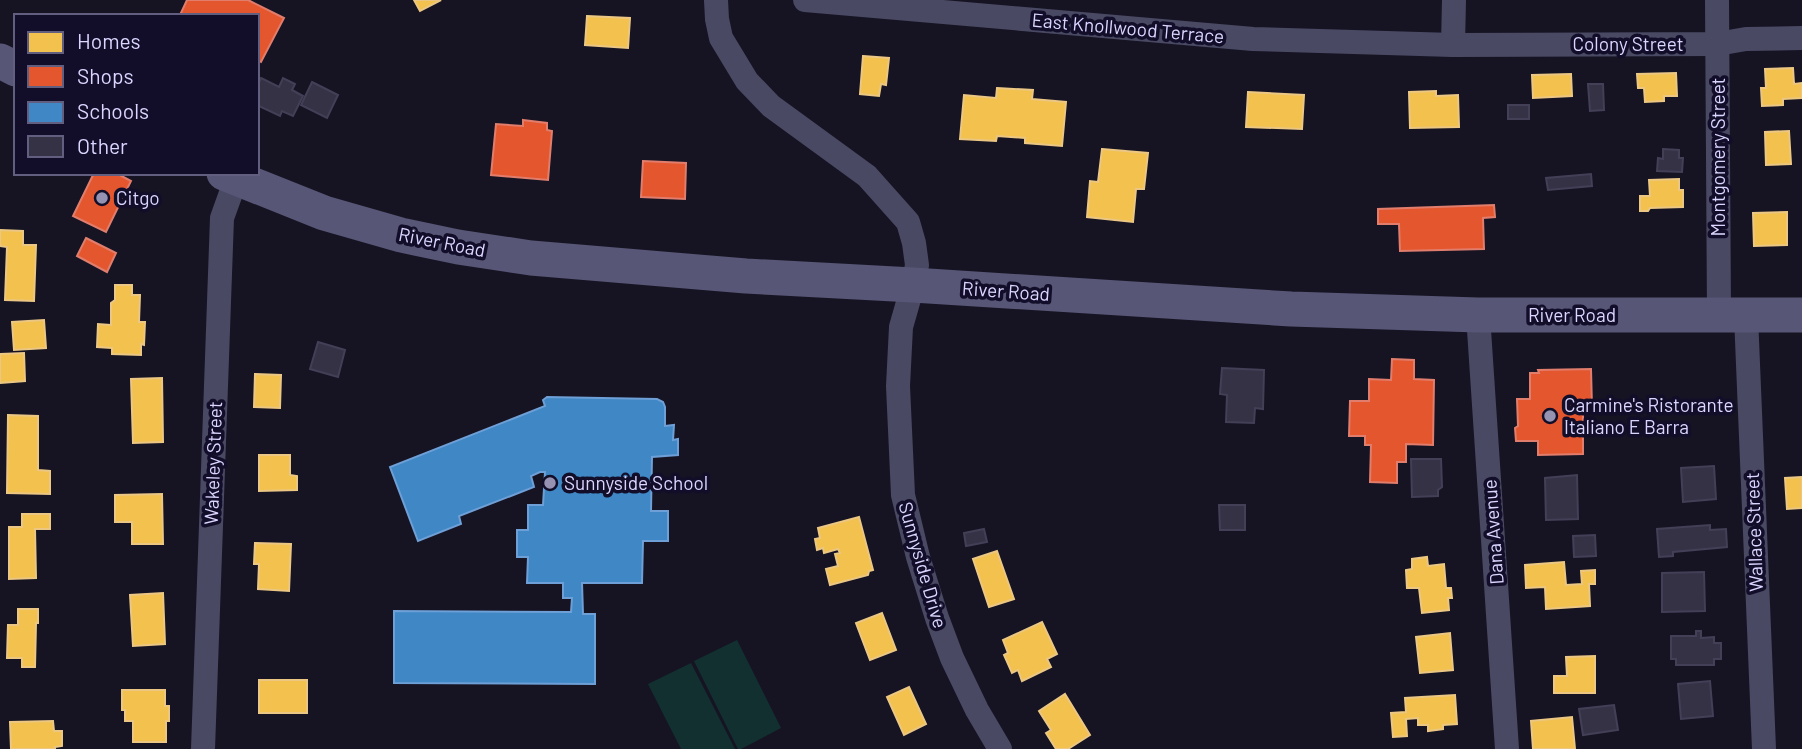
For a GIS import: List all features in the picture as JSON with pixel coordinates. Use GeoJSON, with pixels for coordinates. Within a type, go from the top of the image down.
{"type":"FeatureCollection","features":[{"type":"Feature","properties":{"kind":"main road","name":"River Road"},"geometry":{"type":"LineString","coordinates":[[230,176],[324,213],[401,235],[531,258],[746,276],[1291,309],[1478,315],[1802,315]]}},
{"type":"Feature","properties":{"kind":"street","name":"Sunnyside Drive"},"geometry":{"type":"LineString","coordinates":[[716,0],[716,19],[721,38],[747,81],[771,106],[867,176],[908,222],[917,265],[901,327],[899,374],[903,495],[918,557],[951,658],[1000,749]]}},
{"type":"Feature","properties":{"kind":"street","name":"East Knollwood Terrace"},"geometry":{"type":"LineString","coordinates":[[805,0],[1253,38],[1452,45]]}},
{"type":"Feature","properties":{"kind":"street"},"geometry":{"type":"LineString","coordinates":[[1452,45],[1454,0]]}},
{"type":"Feature","properties":{"kind":"street","name":"Montgomery Street"},"geometry":{"type":"LineString","coordinates":[[1717,0],[1732,315]]}},
{"type":"Feature","properties":{"kind":"street","name":"Colony Street"},"geometry":{"type":"LineString","coordinates":[[1452,45],[1717,44],[1745,39],[1802,38]]}},
{"type":"Feature","properties":{"kind":"street","name":"Wakeley Street"},"geometry":{"type":"LineString","coordinates":[[203,749],[222,218],[230,176]]}},
{"type":"Feature","properties":{"kind":"street","name":"Dana Avenue"},"geometry":{"type":"LineString","coordinates":[[1478,315],[1507,749]]}},
{"type":"Feature","properties":{"kind":"street","name":"Wallace Street"},"geometry":{"type":"LineString","coordinates":[[1732,315],[1764,749]]}},
{"type":"Feature","properties":{"kind":"green space"},"geometry":{"type":"Polygon","coordinates":[[[737,640],[781,728],[741,749],[738,749],[694,661],[737,640]]]}},
{"type":"Feature","properties":{"kind":"green space"},"geometry":{"type":"Polygon","coordinates":[[[691,663],[735,749],[681,749],[648,684],[691,663]]]}},
{"type":"Feature","properties":{"kind":"building: Homes"},"geometry":{"type":"Polygon","coordinates":[[[414,0],[441,0],[420,11],[414,0]]]}},
{"type":"Feature","properties":{"kind":"building: Homes"},"geometry":{"type":"Polygon","coordinates":[[[587,16],[630,18],[628,48],[585,45],[587,16]]]}},
{"type":"Feature","properties":{"kind":"building: Homes"},"geometry":{"type":"Polygon","coordinates":[[[863,56],[889,58],[886,85],[881,84],[879,96],[860,94],[863,56]]]}},
{"type":"Feature","properties":{"kind":"building: Homes"},"geometry":{"type":"Polygon","coordinates":[[[1793,68],[1794,84],[1802,83],[1802,98],[1783,99],[1783,105],[1762,106],[1761,88],[1766,88],[1765,69],[1793,68]]]}},
{"type":"Feature","properties":{"kind":"building: Homes"},"geometry":{"type":"Polygon","coordinates":[[[1676,73],[1677,96],[1664,96],[1664,101],[1645,102],[1644,88],[1638,88],[1637,74],[1676,73]]]}},
{"type":"Feature","properties":{"kind":"building: Homes"},"geometry":{"type":"Polygon","coordinates":[[[1571,74],[1572,96],[1533,98],[1532,75],[1571,74]]]}},
{"type":"Feature","properties":{"kind":"building: Homes"},"geometry":{"type":"Polygon","coordinates":[[[997,88],[1033,90],[1032,99],[1066,102],[1062,146],[1025,143],[1025,138],[997,136],[996,141],[960,139],[964,95],[996,98],[997,88]]]}},
{"type":"Feature","properties":{"kind":"building: Homes"},"geometry":{"type":"Polygon","coordinates":[[[1436,91],[1436,96],[1458,95],[1459,127],[1410,128],[1409,92],[1436,91]]]}},
{"type":"Feature","properties":{"kind":"building: Homes"},"geometry":{"type":"Polygon","coordinates":[[[1248,92],[1304,95],[1302,129],[1246,127],[1248,92]]]}},
{"type":"Feature","properties":{"kind":"building: Homes"},"geometry":{"type":"Polygon","coordinates":[[[1789,131],[1791,164],[1766,165],[1765,132],[1789,131]]]}},
{"type":"Feature","properties":{"kind":"building: Homes"},"geometry":{"type":"Polygon","coordinates":[[[1102,149],[1148,153],[1144,189],[1136,189],[1133,222],[1087,217],[1090,181],[1098,182],[1102,149]]]}},
{"type":"Feature","properties":{"kind":"building: Homes"},"geometry":{"type":"Polygon","coordinates":[[[1679,179],[1679,190],[1683,190],[1683,207],[1640,211],[1640,196],[1650,196],[1649,180],[1679,179]]]}},
{"type":"Feature","properties":{"kind":"building: Homes"},"geometry":{"type":"Polygon","coordinates":[[[1787,212],[1787,245],[1754,246],[1753,213],[1787,212]]]}},
{"type":"Feature","properties":{"kind":"building: Homes"},"geometry":{"type":"Polygon","coordinates":[[[0,230],[23,231],[23,245],[36,245],[34,301],[5,300],[7,247],[0,246],[0,230]]]}},
{"type":"Feature","properties":{"kind":"building: Homes"},"geometry":{"type":"Polygon","coordinates":[[[115,285],[132,285],[132,295],[140,295],[139,322],[145,322],[141,355],[112,354],[112,348],[97,347],[98,324],[111,325],[111,303],[115,300],[115,285]]]}},
{"type":"Feature","properties":{"kind":"building: Homes"},"geometry":{"type":"Polygon","coordinates":[[[44,320],[46,348],[14,350],[12,322],[44,320]]]}},
{"type":"Feature","properties":{"kind":"building: Homes"},"geometry":{"type":"Polygon","coordinates":[[[24,353],[25,381],[0,383],[0,354],[24,353]]]}},
{"type":"Feature","properties":{"kind":"building: Homes"},"geometry":{"type":"Polygon","coordinates":[[[255,374],[281,375],[280,408],[254,407],[255,374]]]}},
{"type":"Feature","properties":{"kind":"building: Homes"},"geometry":{"type":"Polygon","coordinates":[[[162,378],[163,442],[133,443],[131,379],[162,378]]]}},
{"type":"Feature","properties":{"kind":"building: Homes"},"geometry":{"type":"Polygon","coordinates":[[[8,415],[38,416],[38,470],[50,471],[50,494],[7,493],[8,415]]]}},
{"type":"Feature","properties":{"kind":"building: Homes"},"geometry":{"type":"Polygon","coordinates":[[[259,455],[290,455],[290,475],[297,476],[297,490],[259,491],[259,455]]]}},
{"type":"Feature","properties":{"kind":"building: Homes"},"geometry":{"type":"Polygon","coordinates":[[[1802,477],[1802,508],[1787,509],[1785,478],[1802,477]]]}},
{"type":"Feature","properties":{"kind":"building: Homes"},"geometry":{"type":"Polygon","coordinates":[[[162,494],[163,544],[132,544],[132,522],[115,522],[115,495],[162,494]]]}},
{"type":"Feature","properties":{"kind":"building: Homes"},"geometry":{"type":"Polygon","coordinates":[[[22,514],[50,514],[50,529],[35,529],[36,578],[9,579],[9,527],[22,527],[22,514]]]}},
{"type":"Feature","properties":{"kind":"building: Homes"},"geometry":{"type":"Polygon","coordinates":[[[859,517],[873,570],[869,571],[868,575],[830,585],[826,569],[838,566],[835,554],[840,553],[838,549],[824,553],[823,548],[817,550],[815,539],[820,538],[818,528],[859,517]]]}},
{"type":"Feature","properties":{"kind":"building: Homes"},"geometry":{"type":"Polygon","coordinates":[[[255,543],[291,544],[289,591],[258,589],[259,564],[254,564],[255,543]]]}},
{"type":"Feature","properties":{"kind":"building: Homes"},"geometry":{"type":"Polygon","coordinates":[[[997,551],[1014,599],[989,607],[973,559],[997,551]]]}},
{"type":"Feature","properties":{"kind":"building: Homes"},"geometry":{"type":"Polygon","coordinates":[[[1427,557],[1428,566],[1444,564],[1446,588],[1451,588],[1449,610],[1422,613],[1419,588],[1407,588],[1406,570],[1412,569],[1412,559],[1427,557]]]}},
{"type":"Feature","properties":{"kind":"building: Homes"},"geometry":{"type":"Polygon","coordinates":[[[1564,562],[1566,585],[1582,584],[1581,571],[1595,570],[1595,584],[1589,584],[1590,606],[1546,609],[1545,587],[1526,588],[1525,565],[1564,562]]]}},
{"type":"Feature","properties":{"kind":"building: Homes"},"geometry":{"type":"Polygon","coordinates":[[[163,593],[165,644],[133,646],[130,595],[163,593]]]}},
{"type":"Feature","properties":{"kind":"building: Homes"},"geometry":{"type":"Polygon","coordinates":[[[18,609],[38,609],[35,667],[22,667],[22,658],[7,658],[8,625],[18,625],[18,609]]]}},
{"type":"Feature","properties":{"kind":"building: Homes"},"geometry":{"type":"Polygon","coordinates":[[[882,613],[896,650],[870,660],[856,623],[882,613]]]}},
{"type":"Feature","properties":{"kind":"building: Homes"},"geometry":{"type":"Polygon","coordinates":[[[1042,622],[1057,654],[1047,659],[1051,667],[1022,681],[1018,670],[1012,673],[1004,655],[1008,653],[1003,640],[1042,622]]]}},
{"type":"Feature","properties":{"kind":"building: Homes"},"geometry":{"type":"Polygon","coordinates":[[[1450,633],[1453,670],[1420,673],[1416,637],[1450,633]]]}},
{"type":"Feature","properties":{"kind":"building: Homes"},"geometry":{"type":"Polygon","coordinates":[[[1595,656],[1595,693],[1554,693],[1554,676],[1567,676],[1566,657],[1595,656]]]}},
{"type":"Feature","properties":{"kind":"building: Homes"},"geometry":{"type":"Polygon","coordinates":[[[259,680],[307,680],[307,713],[259,713],[259,680]]]}},
{"type":"Feature","properties":{"kind":"building: Homes"},"geometry":{"type":"Polygon","coordinates":[[[909,687],[926,724],[904,735],[887,697],[909,687]]]}},
{"type":"Feature","properties":{"kind":"building: Homes"},"geometry":{"type":"Polygon","coordinates":[[[122,690],[165,690],[165,706],[169,706],[166,742],[133,742],[133,721],[125,721],[122,690]]]}},
{"type":"Feature","properties":{"kind":"building: Homes"},"geometry":{"type":"Polygon","coordinates":[[[1065,694],[1090,735],[1068,749],[1056,749],[1046,733],[1051,730],[1039,711],[1065,694]]]}},
{"type":"Feature","properties":{"kind":"building: Homes"},"geometry":{"type":"Polygon","coordinates":[[[1455,695],[1457,724],[1443,725],[1443,729],[1428,731],[1428,725],[1418,725],[1418,718],[1406,719],[1407,736],[1393,737],[1391,713],[1406,712],[1405,698],[1455,695]]]}},
{"type":"Feature","properties":{"kind":"building: Homes"},"geometry":{"type":"Polygon","coordinates":[[[1572,717],[1575,749],[1533,749],[1531,721],[1572,717]]]}},
{"type":"Feature","properties":{"kind":"building: Homes"},"geometry":{"type":"Polygon","coordinates":[[[53,721],[54,731],[62,731],[62,746],[55,749],[11,749],[10,722],[53,721]]]}},
{"type":"Feature","properties":{"kind":"building: Shops"},"geometry":{"type":"Polygon","coordinates":[[[187,0],[248,0],[284,18],[261,62],[259,14],[180,14],[187,0]]]}},
{"type":"Feature","properties":{"kind":"building: Shops"},"geometry":{"type":"Polygon","coordinates":[[[523,120],[547,123],[547,130],[552,131],[548,180],[491,175],[496,124],[523,126],[523,120]]]}},
{"type":"Feature","properties":{"kind":"building: Shops"},"geometry":{"type":"Polygon","coordinates":[[[643,161],[686,163],[685,199],[641,197],[643,161]]]}},
{"type":"Feature","properties":{"kind":"building: Shops","name":"Citgo"},"geometry":{"type":"Polygon","coordinates":[[[93,175],[120,175],[131,181],[106,232],[73,216],[93,175]]]}},
{"type":"Feature","properties":{"kind":"building: Shops"},"geometry":{"type":"Polygon","coordinates":[[[1494,205],[1495,217],[1483,218],[1484,249],[1400,251],[1399,224],[1378,224],[1378,209],[1494,205]]]}},
{"type":"Feature","properties":{"kind":"building: Shops"},"geometry":{"type":"Polygon","coordinates":[[[86,238],[116,253],[107,272],[77,256],[86,238]]]}},
{"type":"Feature","properties":{"kind":"building: Shops"},"geometry":{"type":"Polygon","coordinates":[[[1392,359],[1414,360],[1414,379],[1434,380],[1433,445],[1406,444],[1406,462],[1397,462],[1397,483],[1370,482],[1371,445],[1365,445],[1365,436],[1349,436],[1350,401],[1369,401],[1369,379],[1391,380],[1392,359]]]}},
{"type":"Feature","properties":{"kind":"building: Shops","name":"Carmine's Ristorante Italiano E Barra"},"geometry":{"type":"Polygon","coordinates":[[[1591,369],[1592,407],[1583,407],[1583,454],[1538,455],[1538,441],[1516,441],[1517,399],[1530,399],[1530,373],[1539,373],[1538,370],[1591,369]]]}},
{"type":"Feature","properties":{"kind":"building: Schools"},"geometry":{"type":"Polygon","coordinates":[[[547,397],[657,399],[663,402],[665,407],[665,426],[674,425],[673,440],[678,439],[678,455],[652,457],[651,511],[668,511],[668,541],[643,541],[642,583],[582,583],[583,614],[595,614],[595,684],[394,683],[394,611],[571,612],[572,598],[563,598],[563,583],[527,583],[528,557],[517,557],[517,530],[528,530],[528,505],[543,505],[545,472],[531,476],[534,487],[459,516],[461,524],[418,541],[390,467],[545,406],[543,400],[547,397]]]}},
{"type":"Feature","properties":{"kind":"building: Other"},"geometry":{"type":"Polygon","coordinates":[[[261,78],[279,87],[283,78],[295,84],[292,90],[303,96],[293,116],[282,111],[280,116],[259,106],[261,78]]]}},
{"type":"Feature","properties":{"kind":"building: Other"},"geometry":{"type":"Polygon","coordinates":[[[312,82],[338,95],[327,118],[301,105],[312,82]]]}},
{"type":"Feature","properties":{"kind":"building: Other"},"geometry":{"type":"Polygon","coordinates":[[[1588,84],[1603,84],[1604,110],[1590,111],[1588,84]]]}},
{"type":"Feature","properties":{"kind":"building: Other"},"geometry":{"type":"Polygon","coordinates":[[[1508,105],[1529,105],[1529,119],[1508,119],[1508,105]]]}},
{"type":"Feature","properties":{"kind":"building: Other"},"geometry":{"type":"Polygon","coordinates":[[[1663,149],[1679,150],[1679,158],[1683,158],[1682,172],[1657,171],[1658,158],[1663,159],[1663,149]]]}},
{"type":"Feature","properties":{"kind":"building: Other"},"geometry":{"type":"Polygon","coordinates":[[[1591,174],[1592,186],[1548,190],[1546,178],[1591,174]]]}},
{"type":"Feature","properties":{"kind":"building: Other"},"geometry":{"type":"Polygon","coordinates":[[[318,342],[345,350],[338,377],[310,369],[318,342]]]}},
{"type":"Feature","properties":{"kind":"building: Other"},"geometry":{"type":"Polygon","coordinates":[[[1222,368],[1264,370],[1263,409],[1255,408],[1254,423],[1226,422],[1227,395],[1220,394],[1222,368]]]}},
{"type":"Feature","properties":{"kind":"building: Other"},"geometry":{"type":"Polygon","coordinates":[[[1411,459],[1441,459],[1442,487],[1438,490],[1438,496],[1412,497],[1411,459]]]}},
{"type":"Feature","properties":{"kind":"building: Other"},"geometry":{"type":"Polygon","coordinates":[[[1714,466],[1716,499],[1683,502],[1681,468],[1714,466]]]}},
{"type":"Feature","properties":{"kind":"building: Other"},"geometry":{"type":"Polygon","coordinates":[[[1577,475],[1578,519],[1546,520],[1545,478],[1577,475]]]}},
{"type":"Feature","properties":{"kind":"building: Other"},"geometry":{"type":"Polygon","coordinates":[[[1219,505],[1245,505],[1245,530],[1220,530],[1219,505]]]}},
{"type":"Feature","properties":{"kind":"building: Other"},"geometry":{"type":"Polygon","coordinates":[[[1710,525],[1710,530],[1726,529],[1727,547],[1673,552],[1673,556],[1659,557],[1657,529],[1710,525]]]}},
{"type":"Feature","properties":{"kind":"building: Other"},"geometry":{"type":"Polygon","coordinates":[[[984,529],[987,542],[966,546],[964,533],[984,529]]]}},
{"type":"Feature","properties":{"kind":"building: Other"},"geometry":{"type":"Polygon","coordinates":[[[1595,535],[1596,556],[1574,557],[1573,536],[1595,535]]]}},
{"type":"Feature","properties":{"kind":"building: Other"},"geometry":{"type":"Polygon","coordinates":[[[1704,572],[1705,611],[1662,612],[1662,573],[1704,572]]]}},
{"type":"Feature","properties":{"kind":"building: Other"},"geometry":{"type":"Polygon","coordinates":[[[1696,631],[1701,631],[1701,638],[1714,637],[1714,643],[1721,643],[1721,659],[1714,659],[1714,665],[1676,665],[1676,659],[1671,659],[1671,636],[1696,636],[1696,631]]]}},
{"type":"Feature","properties":{"kind":"building: Other"},"geometry":{"type":"Polygon","coordinates":[[[1710,681],[1713,716],[1681,719],[1678,684],[1710,681]]]}},
{"type":"Feature","properties":{"kind":"building: Other"},"geometry":{"type":"Polygon","coordinates":[[[1614,705],[1618,730],[1583,735],[1579,709],[1614,705]]]}},
{"type":"Feature","properties":{"kind":"place","name":"Citgo"},"geometry":{"type":"Point","coordinates":[102,198]}},
{"type":"Feature","properties":{"kind":"place","name":"Carmine's Ristorante Italiano E Barra"},"geometry":{"type":"Point","coordinates":[1550,416]}},
{"type":"Feature","properties":{"kind":"place","name":"Sunnyside School"},"geometry":{"type":"Point","coordinates":[550,483]}}]}
